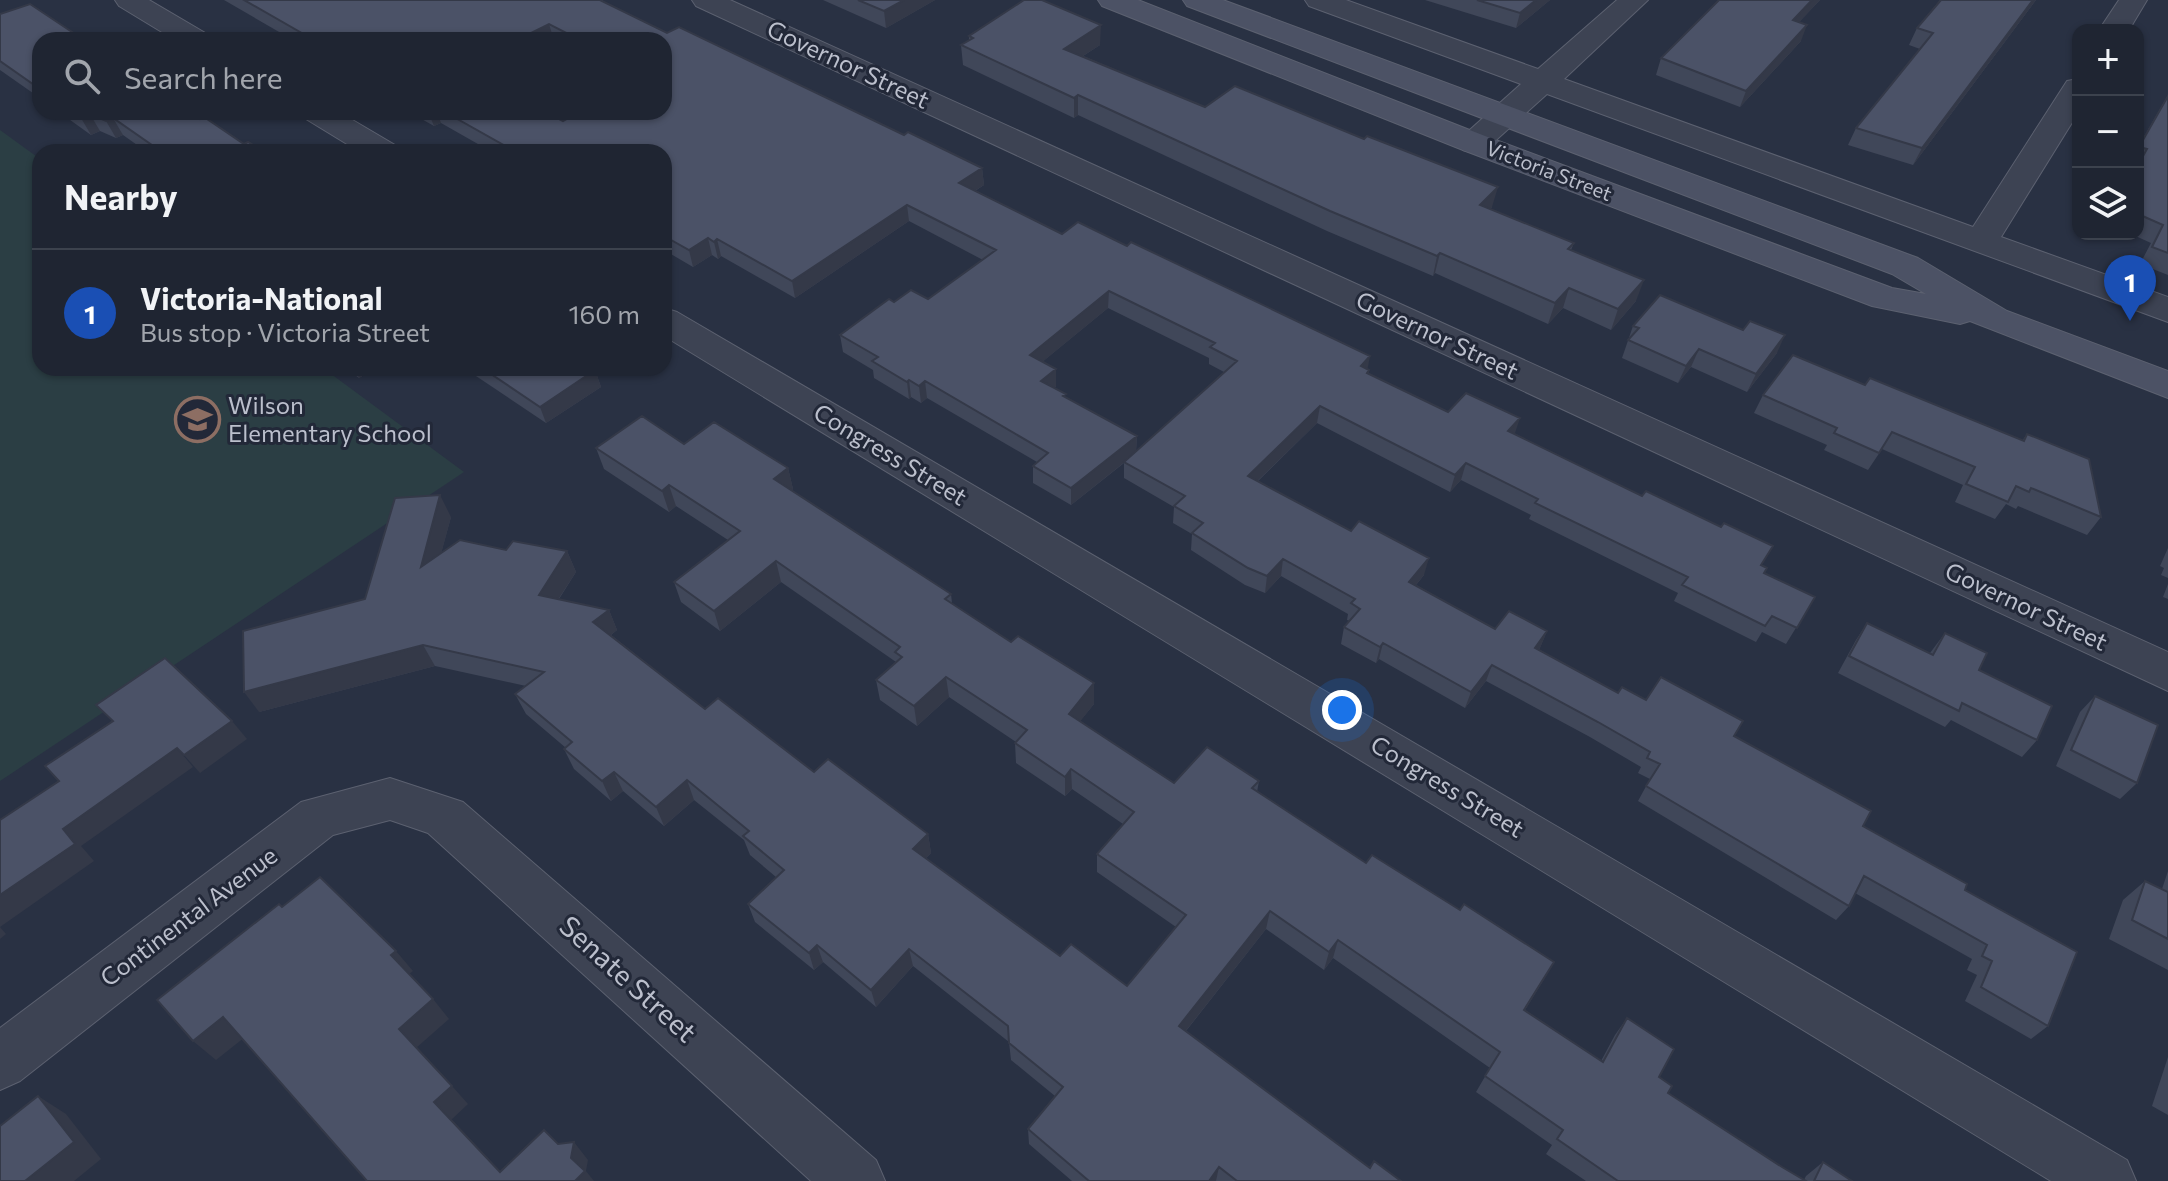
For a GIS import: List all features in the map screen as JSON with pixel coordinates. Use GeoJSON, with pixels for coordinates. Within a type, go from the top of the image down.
{"type":"FeatureCollection","features":[{"type":"Feature","properties":{"kind":"main road","name":"Victoria Street"},"geometry":{"type":"LineString","coordinates":[[1112,0],[1474,143],[1885,298],[1994,319],[2168,385]]}},
{"type":"Feature","properties":{"kind":"main road","name":"Victoria Street"},"geometry":{"type":"LineString","coordinates":[[1197,0],[1503,118],[1905,266],[1994,319]]}},
{"type":"Feature","properties":{"kind":"street"},"geometry":{"type":"LineString","coordinates":[[129,0],[183,32]]}},
{"type":"Feature","properties":{"kind":"street","name":"Governor Street"},"geometry":{"type":"LineString","coordinates":[[706,0],[2168,672]]}},
{"type":"Feature","properties":{"kind":"street"},"geometry":{"type":"LineString","coordinates":[[1319,0],[2168,310]]}},
{"type":"Feature","properties":{"kind":"street"},"geometry":{"type":"LineString","coordinates":[[1474,143],[1634,0]]}},
{"type":"Feature","properties":{"kind":"street"},"geometry":{"type":"LineString","coordinates":[[2118,24],[2133,0]]}},
{"type":"Feature","properties":{"kind":"street"},"geometry":{"type":"LineString","coordinates":[[1981,241],[2073,96]]}},
{"type":"Feature","properties":{"kind":"street"},"geometry":{"type":"LineString","coordinates":[[330,120],[370,144]]}},
{"type":"Feature","properties":{"kind":"street","name":"Congress Street"},"geometry":{"type":"LineString","coordinates":[[672,325],[2106,1181]]}},
{"type":"Feature","properties":{"kind":"street","name":"Continental Avenue"},"geometry":{"type":"LineString","coordinates":[[0,1062],[319,817],[390,799]]}},
{"type":"Feature","properties":{"kind":"street","name":"Senate Street"},"geometry":{"type":"LineString","coordinates":[[390,799],[445,817],[855,1181]]}},
{"type":"Feature","properties":{"kind":"shaded area","name":"Wilson Elementary School"},"geometry":{"type":"Polygon","coordinates":[[[0,130],[32,153],[32,376],[334,376],[464,472],[0,781],[0,130]]]}},
{"type":"Feature","properties":{"kind":"building"},"geometry":{"type":"Polygon","coordinates":[[[244,0],[600,0],[665,32],[564,32],[549,24],[533,32],[300,32],[244,0]]]}},
{"type":"Feature","properties":{"kind":"building"},"geometry":{"type":"Polygon","coordinates":[[[858,0],[904,0],[884,11],[858,0]]]}},
{"type":"Feature","properties":{"kind":"building"},"geometry":{"type":"Polygon","coordinates":[[[1024,0],[1042,0],[1101,25],[1064,49],[1205,107],[1235,86],[1364,139],[1367,136],[1498,187],[1480,205],[1574,243],[1568,249],[1644,280],[1618,309],[1569,288],[1555,303],[1440,253],[1437,256],[1330,211],[1078,95],[1074,98],[961,45],[973,38],[969,36],[1024,0]]]}},
{"type":"Feature","properties":{"kind":"building"},"geometry":{"type":"Polygon","coordinates":[[[1477,0],[1536,0],[1520,13],[1477,0]]]}},
{"type":"Feature","properties":{"kind":"building"},"geometry":{"type":"Polygon","coordinates":[[[1719,0],[1812,0],[1793,20],[1807,25],[1746,91],[1661,58],[1719,0]]]}},
{"type":"Feature","properties":{"kind":"building"},"geometry":{"type":"Polygon","coordinates":[[[1941,0],[2033,0],[1922,148],[1856,128],[1933,33],[1917,28],[1941,0]]]}},
{"type":"Feature","properties":{"kind":"building"},"geometry":{"type":"Polygon","coordinates":[[[30,4],[72,32],[32,32],[32,83],[0,61],[0,14],[30,4]]]}},
{"type":"Feature","properties":{"kind":"building"},"geometry":{"type":"Polygon","coordinates":[[[679,27],[904,135],[908,132],[982,168],[959,183],[1062,234],[1078,222],[1127,246],[1131,242],[1370,356],[1361,366],[1369,370],[1367,373],[1448,412],[1466,393],[1520,418],[1508,431],[1642,496],[1646,491],[1721,527],[1724,523],[1773,546],[1761,565],[1767,568],[1764,573],[1815,597],[1797,628],[1772,616],[1765,626],[1682,585],[1688,577],[1535,503],[1538,499],[1466,463],[1455,475],[1320,406],[1248,476],[1351,531],[1359,521],[1429,558],[1409,582],[1495,629],[1509,611],[1547,631],[1535,648],[1618,693],[1622,687],[1646,700],[1661,677],[1743,721],[1734,736],[1871,811],[1863,826],[1967,884],[1965,890],[2077,952],[2048,1026],[1981,987],[1992,961],[1982,956],[1987,945],[1864,876],[1849,906],[1646,786],[1660,764],[1647,758],[1650,752],[1598,722],[1492,665],[1471,692],[1383,643],[1380,647],[1344,627],[1360,609],[1351,603],[1355,599],[1283,559],[1267,576],[1248,568],[1192,533],[1203,523],[1174,506],[1185,496],[1124,462],[1237,361],[1210,347],[1215,343],[1109,291],[1030,355],[1056,369],[1041,381],[1137,436],[1071,488],[1033,466],[1048,453],[925,381],[919,386],[909,380],[907,382],[872,361],[878,357],[840,335],[889,299],[894,302],[911,290],[928,299],[996,250],[907,205],[792,281],[717,239],[714,242],[708,238],[689,250],[672,240],[672,144],[502,144],[459,120],[672,120],[672,32],[669,32],[679,27]]]}},
{"type":"Feature","properties":{"kind":"building"},"geometry":{"type":"Polygon","coordinates":[[[2168,96],[2168,253],[2152,247],[2163,225],[2144,217],[2144,154],[2147,149],[2144,148],[2144,138],[2168,96]]]}},
{"type":"Feature","properties":{"kind":"building"},"geometry":{"type":"Polygon","coordinates":[[[116,120],[208,120],[244,144],[150,144],[116,120]]]}},
{"type":"Feature","properties":{"kind":"building"},"geometry":{"type":"Polygon","coordinates":[[[1660,295],[1743,330],[1750,321],[1785,335],[1756,374],[1699,349],[1686,366],[1628,340],[1639,328],[1633,326],[1660,295]]]}},
{"type":"Feature","properties":{"kind":"building"},"geometry":{"type":"Polygon","coordinates":[[[1793,355],[1865,385],[1870,378],[2024,441],[2027,434],[2089,459],[2101,517],[2031,488],[2029,492],[2016,486],[2008,502],[1966,484],[1975,467],[1892,432],[1879,453],[1834,433],[1837,428],[1763,395],[1793,355]]]}},
{"type":"Feature","properties":{"kind":"building"},"geometry":{"type":"Polygon","coordinates":[[[494,376],[586,376],[540,407],[494,376]]]}},
{"type":"Feature","properties":{"kind":"building"},"geometry":{"type":"Polygon","coordinates":[[[642,416],[684,444],[714,422],[788,468],[774,479],[951,594],[945,599],[1011,642],[1018,636],[1094,683],[1069,714],[1174,783],[1207,747],[1259,781],[1252,788],[1366,863],[1372,855],[1460,910],[1464,904],[1554,962],[1524,1010],[1603,1062],[1627,1018],[1674,1049],[1659,1077],[1672,1086],[1668,1093],[1806,1181],[1618,1181],[1557,1139],[1563,1130],[1485,1076],[1500,1052],[1338,940],[1329,952],[1270,911],[1179,1026],[1370,1168],[1374,1161],[1401,1181],[1237,1181],[1219,1167],[1209,1181],[1089,1181],[1028,1129],[1063,1087],[1009,1043],[1008,1026],[909,949],[871,990],[817,945],[809,953],[748,904],[784,870],[743,836],[749,831],[687,780],[656,807],[614,772],[602,781],[564,749],[572,742],[515,694],[544,672],[423,645],[244,692],[243,631],[365,599],[395,498],[440,495],[421,567],[460,540],[506,550],[513,541],[567,551],[539,595],[609,610],[593,622],[705,709],[718,698],[814,772],[828,759],[928,834],[913,849],[1060,956],[1071,944],[1127,986],[1186,915],[1097,854],[1134,812],[1071,769],[1065,777],[1015,743],[1027,730],[946,677],[914,706],[876,680],[902,657],[895,652],[900,647],[776,561],[714,611],[674,582],[740,531],[669,485],[662,491],[596,448],[642,416]]]}},
{"type":"Feature","properties":{"kind":"building"},"geometry":{"type":"Polygon","coordinates":[[[1867,623],[1933,655],[1945,633],[1987,653],[1979,670],[2052,706],[2037,740],[1962,703],[1959,711],[1849,656],[1867,623]]]}},
{"type":"Feature","properties":{"kind":"building"},"geometry":{"type":"Polygon","coordinates":[[[165,658],[232,721],[184,755],[177,748],[63,829],[75,844],[0,895],[0,820],[59,781],[45,766],[113,721],[96,705],[165,658]]]}},
{"type":"Feature","properties":{"kind":"building"},"geometry":{"type":"Polygon","coordinates":[[[2095,696],[2158,725],[2137,783],[2071,750],[2095,696]]]}},
{"type":"Feature","properties":{"kind":"building"},"geometry":{"type":"Polygon","coordinates":[[[320,877],[396,951],[391,955],[433,999],[399,1029],[452,1086],[434,1102],[500,1172],[544,1130],[558,1144],[574,1142],[571,1158],[585,1171],[575,1181],[367,1181],[223,1017],[193,1041],[157,1000],[279,904],[282,907],[320,877]]]}},
{"type":"Feature","properties":{"kind":"building"},"geometry":{"type":"Polygon","coordinates":[[[2145,881],[2168,892],[2168,939],[2132,920],[2145,881]]]}},
{"type":"Feature","properties":{"kind":"building"},"geometry":{"type":"Polygon","coordinates":[[[38,1096],[74,1142],[25,1181],[0,1181],[0,1126],[38,1096]]]}},
{"type":"Feature","properties":{"kind":"building"},"geometry":{"type":"Polygon","coordinates":[[[1823,1162],[1852,1181],[1814,1181],[1823,1162]]]}},
{"type":"Feature","properties":{"kind":"place","name":"Victoria-National"},"geometry":{"type":"Point","coordinates":[2130,321]}},
{"type":"Feature","properties":{"kind":"place","name":"Wilson Elementary School"},"geometry":{"type":"Point","coordinates":[197,420]}}]}
